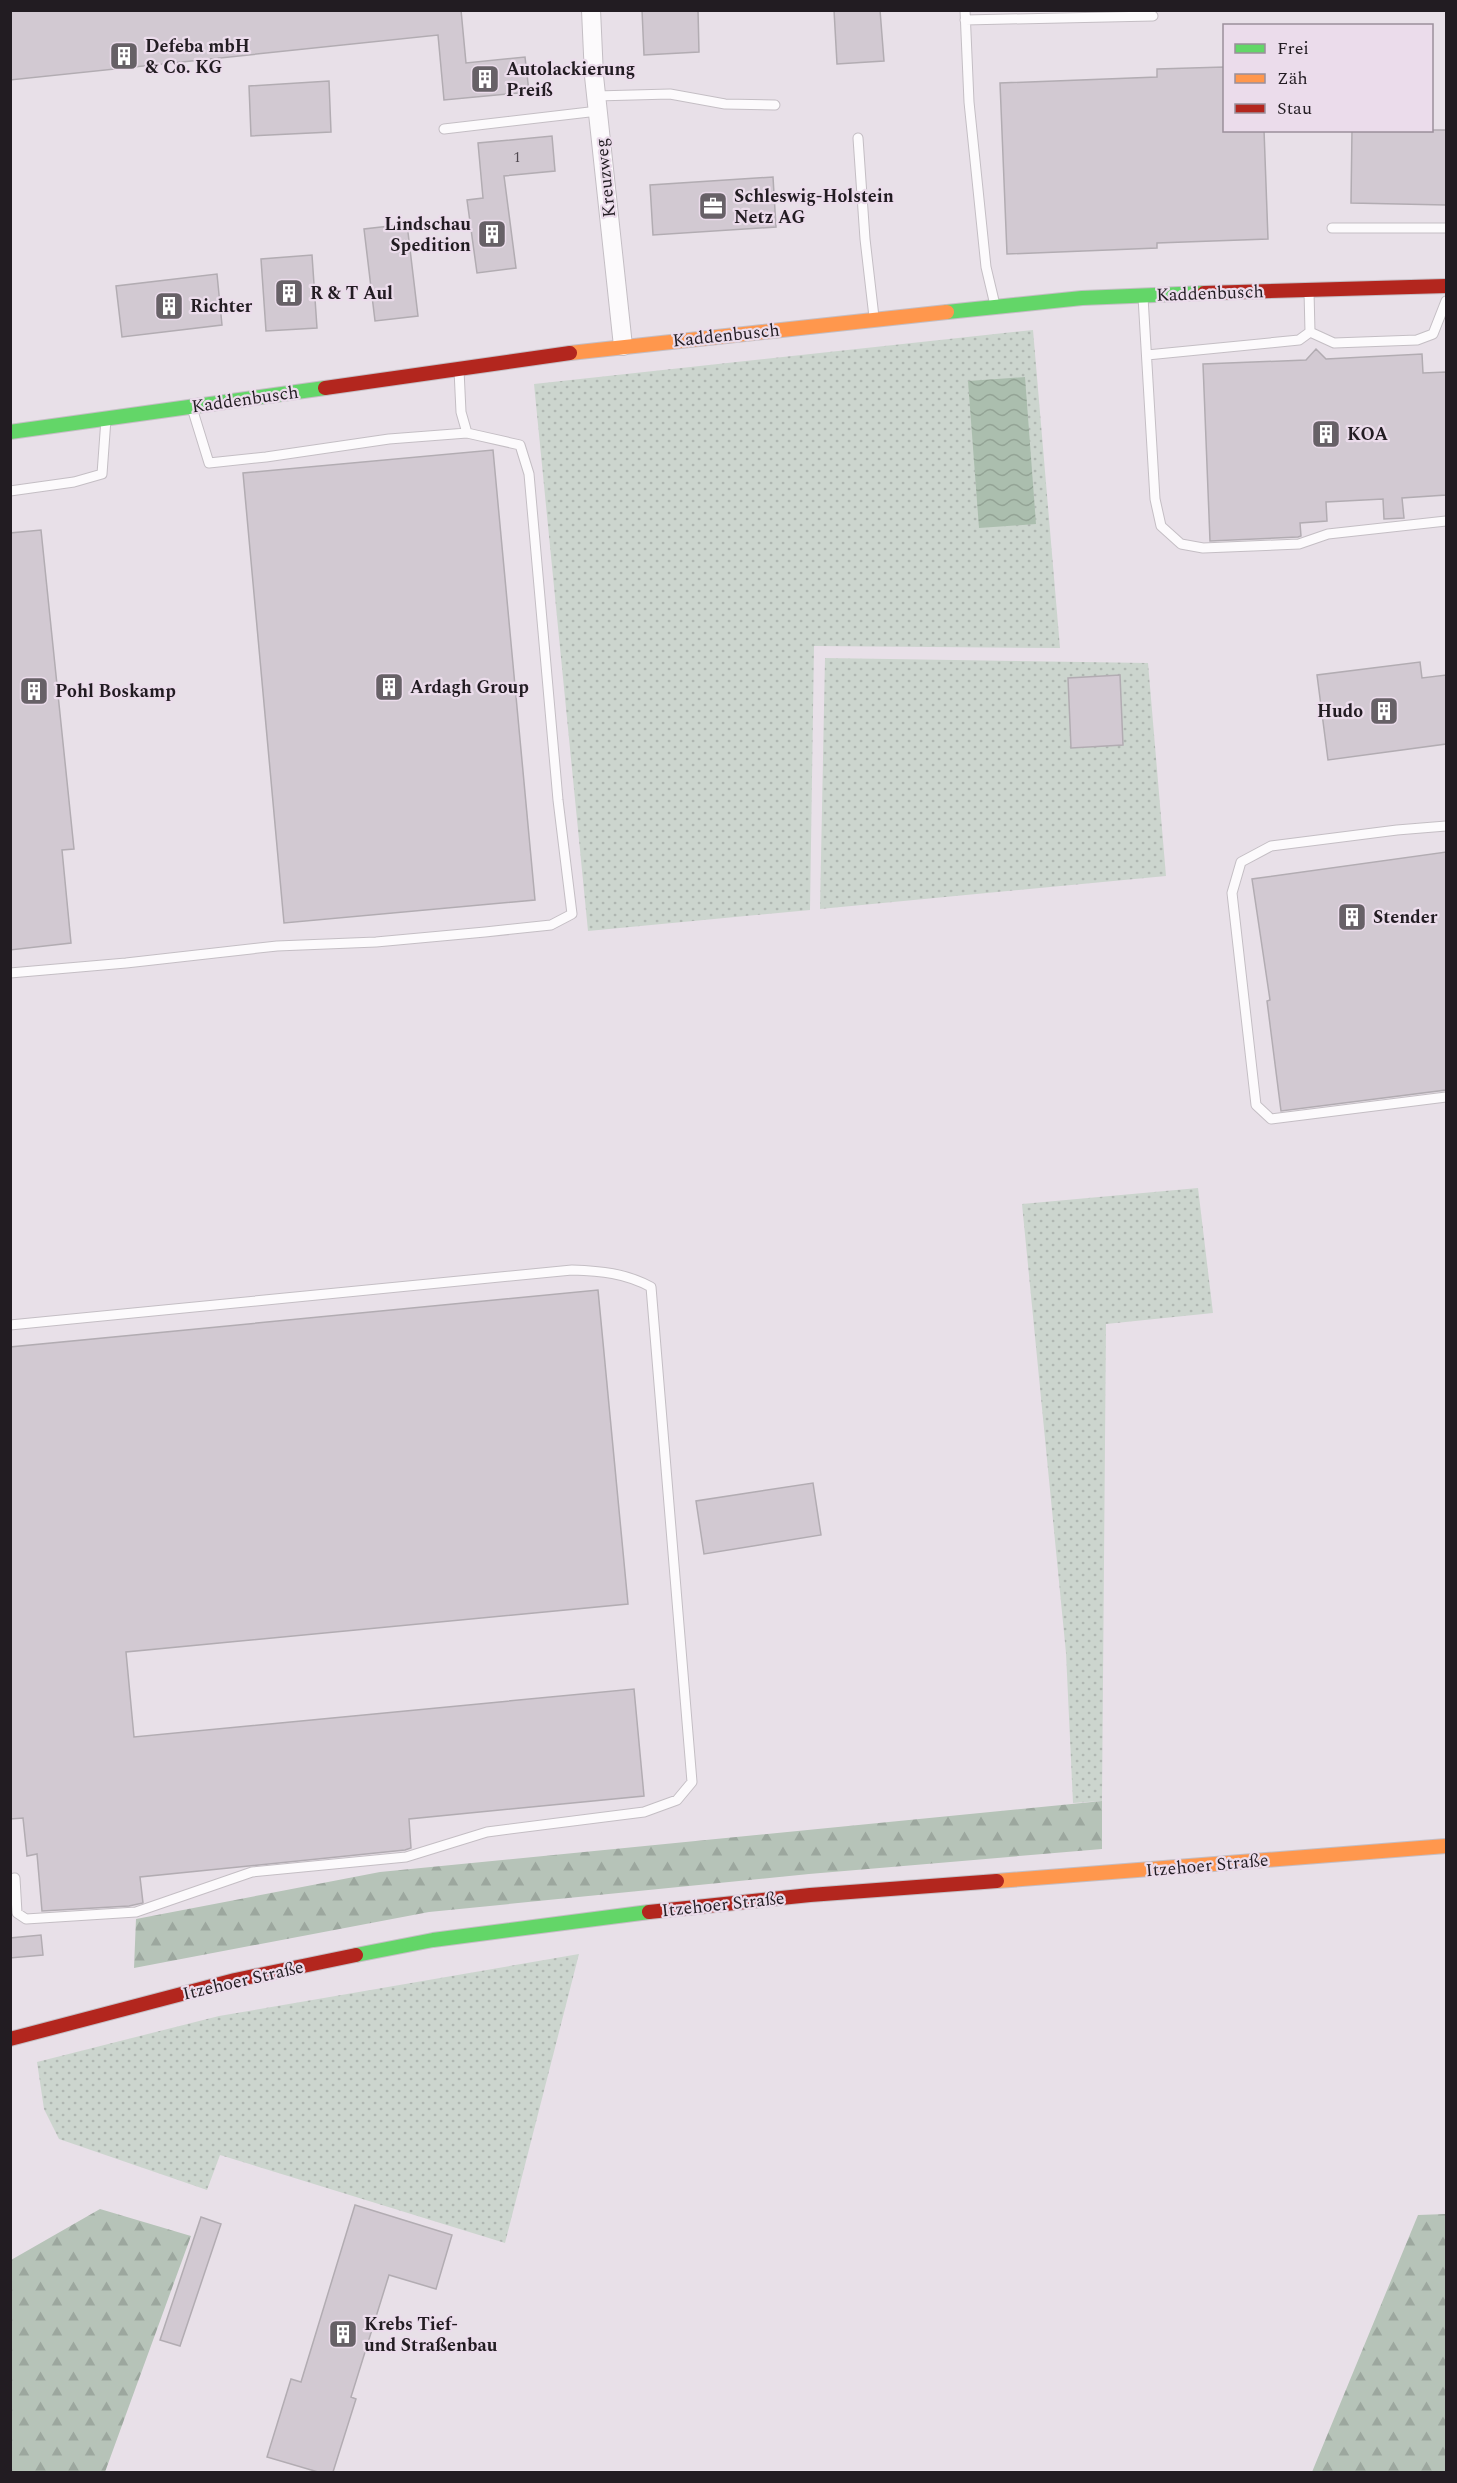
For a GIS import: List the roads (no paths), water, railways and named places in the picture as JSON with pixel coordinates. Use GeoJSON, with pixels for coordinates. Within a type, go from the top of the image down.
{"type":"FeatureCollection","features":[{"type":"Feature","properties":{"kind":"street","name":"Kreuzweg"},"geometry":{"type":"LineString","coordinates":[[591,10],[597,104],[623,346]]}},
{"type":"Feature","properties":{"kind":"street","name":"Kaddenbusch"},"geometry":{"type":"LineString","coordinates":[[10,432],[623,346],[1082,298],[1446,286]]}},
{"type":"Feature","properties":{"kind":"street","name":"Itzehoer Straße"},"geometry":{"type":"LineString","coordinates":[[10,2039],[235,1980],[433,1940],[633,1914],[810,1895],[1446,1846]]}},
{"type":"Feature","properties":{"kind":"lane"},"geometry":{"type":"LineString","coordinates":[[996,307],[986,267],[969,102],[965,15],[1154,16]]}},
{"type":"Feature","properties":{"kind":"lane"},"geometry":{"type":"LineString","coordinates":[[444,129],[670,94],[724,104],[775,105]]}},
{"type":"Feature","properties":{"kind":"lane"},"geometry":{"type":"LineString","coordinates":[[858,138],[865,239],[874,320]]}},
{"type":"Feature","properties":{"kind":"lane"},"geometry":{"type":"LineString","coordinates":[[1332,228],[1446,228]]}},
{"type":"Feature","properties":{"kind":"lane"},"geometry":{"type":"LineString","coordinates":[[1309,289],[1310,332]]}},
{"type":"Feature","properties":{"kind":"lane"},"geometry":{"type":"LineString","coordinates":[[1143,295],[1155,499],[1161,526],[1181,544],[1203,548],[1299,544],[1328,534],[1446,521]]}},
{"type":"Feature","properties":{"kind":"lane"},"geometry":{"type":"LineString","coordinates":[[1310,332],[1334,343],[1417,339],[1433,334],[1446,301]]}},
{"type":"Feature","properties":{"kind":"lane"},"geometry":{"type":"LineString","coordinates":[[1147,355],[1299,340],[1310,332]]}},
{"type":"Feature","properties":{"kind":"lane"},"geometry":{"type":"LineString","coordinates":[[459,369],[461,412],[467,432]]}},
{"type":"Feature","properties":{"kind":"lane"},"geometry":{"type":"LineString","coordinates":[[10,973],[277,946],[376,942],[485,932],[551,925],[572,914],[560,811],[529,474],[520,445],[467,432],[389,439],[209,463],[191,406]]}},
{"type":"Feature","properties":{"kind":"lane"},"geometry":{"type":"LineString","coordinates":[[10,490],[74,482],[102,474],[106,418]]}},
{"type":"Feature","properties":{"kind":"lane"},"geometry":{"type":"LineString","coordinates":[[1446,826],[1271,846],[1241,862],[1232,892],[1256,1105],[1271,1119],[1446,1097]]}},
{"type":"Feature","properties":{"kind":"lane"},"geometry":{"type":"LineString","coordinates":[[10,1325],[572,1270],[605,1271],[633,1277],[651,1287],[692,1782],[677,1800],[644,1812],[487,1832],[406,1857],[252,1872],[136,1912],[26,1919],[17,1913],[15,1878],[10,1879]]}},
{"type":"Feature","properties":{"kind":"water"},"geometry":{"type":"Polygon","coordinates":[[[1025,377],[1036,524],[979,528],[968,381],[1025,377]]]}},
{"type":"Feature","properties":{"kind":"place","name":"Defeba mbH & Co. KG"},"geometry":{"type":"Point","coordinates":[124,56]}},
{"type":"Feature","properties":{"kind":"place","name":"Autolackierung Preiß"},"geometry":{"type":"Point","coordinates":[485,79]}},
{"type":"Feature","properties":{"kind":"place","name":"Schleswig-Holstein Netz AG"},"geometry":{"type":"Point","coordinates":[713,206]}},
{"type":"Feature","properties":{"kind":"place","name":"Lindschau Spedition"},"geometry":{"type":"Point","coordinates":[492,234]}},
{"type":"Feature","properties":{"kind":"place","name":"R & T Aul"},"geometry":{"type":"Point","coordinates":[289,293]}},
{"type":"Feature","properties":{"kind":"place","name":"Richter"},"geometry":{"type":"Point","coordinates":[169,306]}},
{"type":"Feature","properties":{"kind":"place","name":"KOA"},"geometry":{"type":"Point","coordinates":[1326,434]}},
{"type":"Feature","properties":{"kind":"place","name":"Ardagh Group"},"geometry":{"type":"Point","coordinates":[389,687]}},
{"type":"Feature","properties":{"kind":"place","name":"Pohl Boskamp"},"geometry":{"type":"Point","coordinates":[34,691]}},
{"type":"Feature","properties":{"kind":"place","name":"Hudo"},"geometry":{"type":"Point","coordinates":[1384,711]}},
{"type":"Feature","properties":{"kind":"place","name":"Stender"},"geometry":{"type":"Point","coordinates":[1352,917]}},
{"type":"Feature","properties":{"kind":"place","name":"Krebs Tief- und Straßenbau"},"geometry":{"type":"Point","coordinates":[343,2334]}}]}
